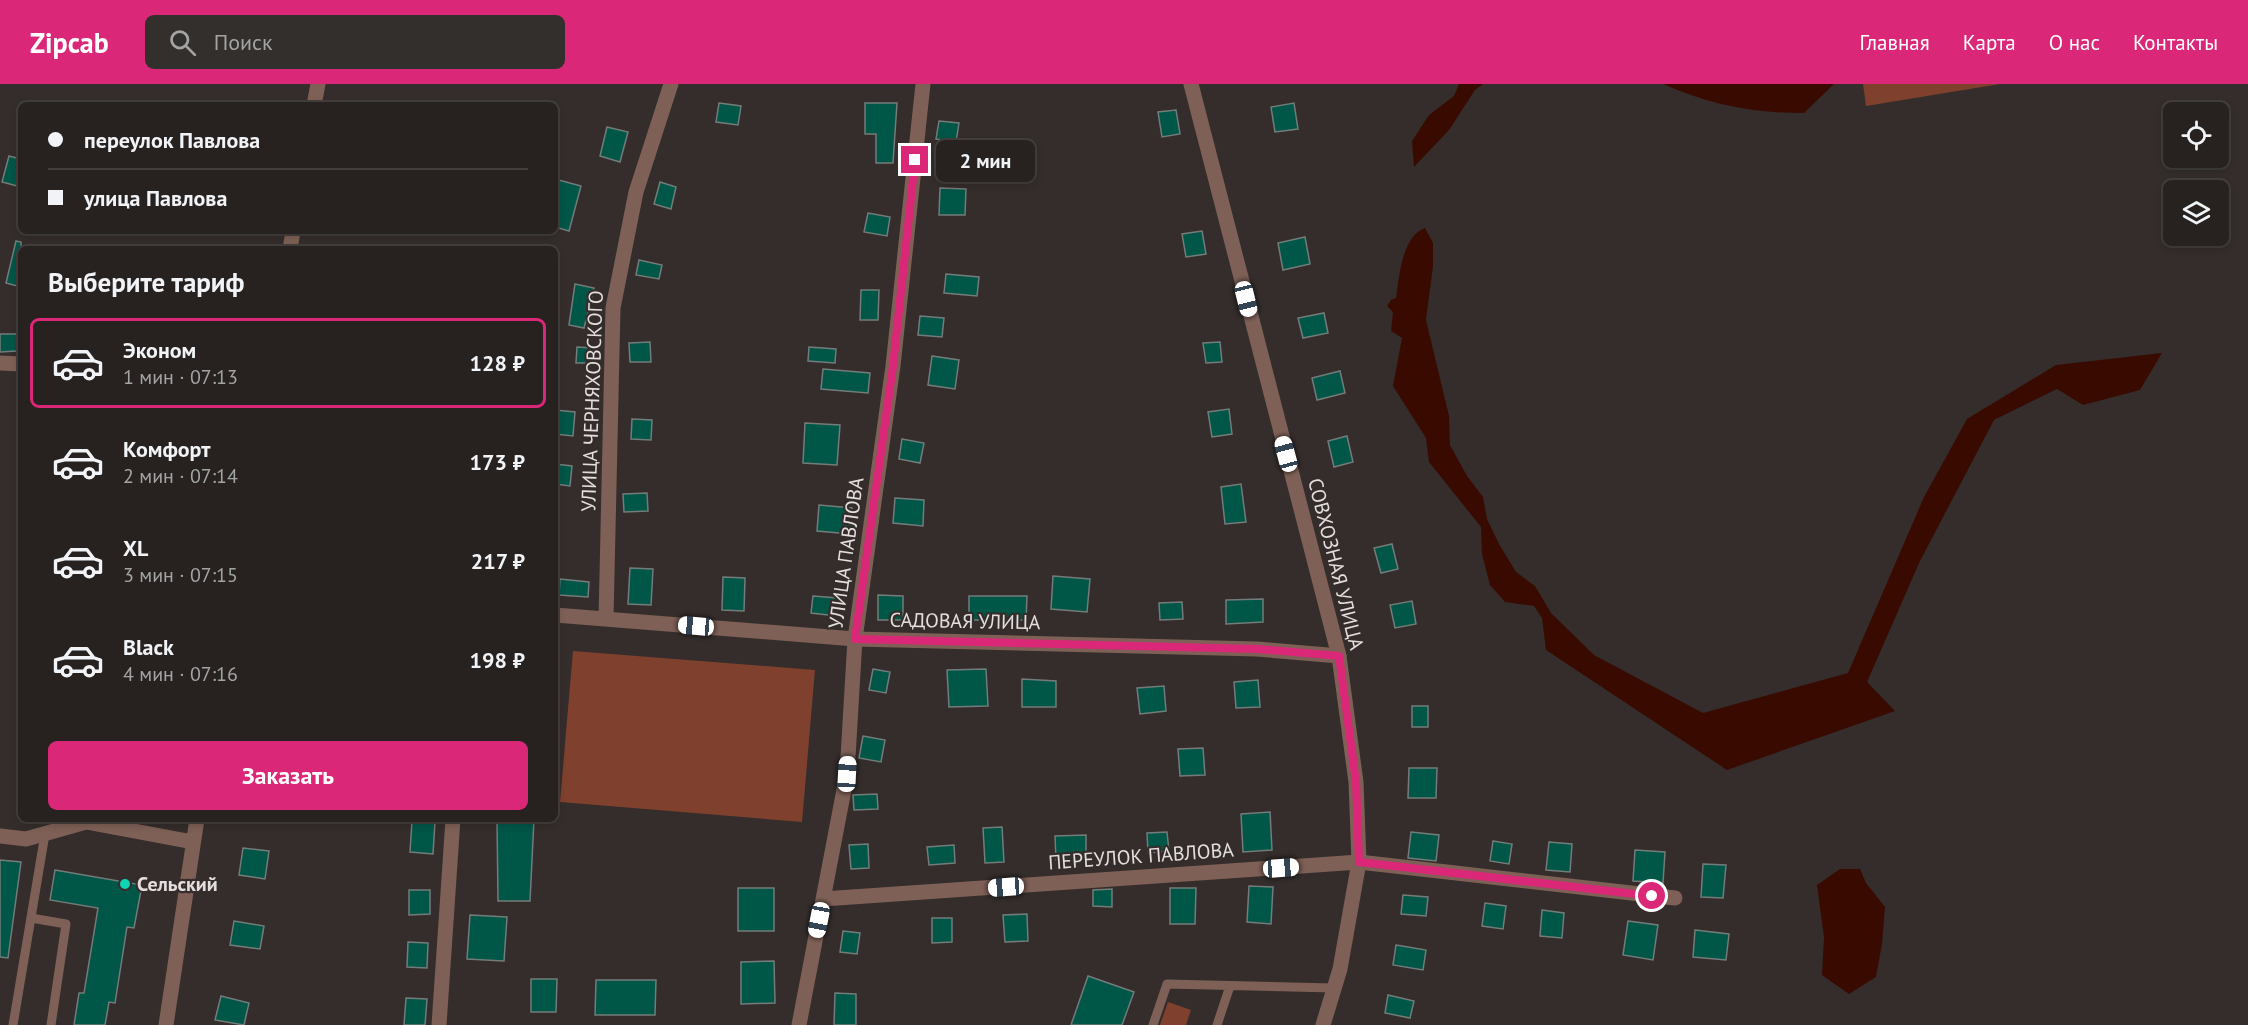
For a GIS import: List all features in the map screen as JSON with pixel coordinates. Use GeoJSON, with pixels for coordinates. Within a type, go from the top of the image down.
{"type":"FeatureCollection","features":[{"type":"Feature","properties":{"kind":"street"},"geometry":{"type":"LineString","coordinates":[[315,102],[318,84]]}},
{"type":"Feature","properties":{"kind":"street","name":"УЛИЦА ЧЕРНЯХОВСКОГО"},"geometry":{"type":"LineString","coordinates":[[606,619],[613,308],[636,192],[671,84]]}},
{"type":"Feature","properties":{"kind":"street","name":"УЛИЦА ПАВЛОВА"},"geometry":{"type":"LineString","coordinates":[[799,1025],[847,774],[855,639],[893,366],[923,84]]}},
{"type":"Feature","properties":{"kind":"street","name":"СОВХОЗНАЯ УЛИЦА"},"geometry":{"type":"LineString","coordinates":[[1191,84],[1339,656],[1356,782],[1359,862],[1334,988],[1323,1025]]}},
{"type":"Feature","properties":{"kind":"street"},"geometry":{"type":"LineString","coordinates":[[0,363],[18,364]]}},
{"type":"Feature","properties":{"kind":"street","name":"САДОВАЯ УЛИЦА"},"geometry":{"type":"LineString","coordinates":[[558,615],[855,639],[1257,649],[1339,656]]}},
{"type":"Feature","properties":{"kind":"street"},"geometry":{"type":"LineString","coordinates":[[0,836],[26,839],[86,822],[193,842]]}},
{"type":"Feature","properties":{"kind":"street"},"geometry":{"type":"LineString","coordinates":[[166,1025],[196,822]]}},
{"type":"Feature","properties":{"kind":"street"},"geometry":{"type":"LineString","coordinates":[[439,1025],[453,822]]}},
{"type":"Feature","properties":{"kind":"street","name":"ПЕРЕУЛОК ПАВЛОВА"},"geometry":{"type":"LineString","coordinates":[[823,899],[1359,862],[1675,898]]}},
{"type":"Feature","properties":{"kind":"lane"},"geometry":{"type":"LineString","coordinates":[[13,1025],[45,834]]}},
{"type":"Feature","properties":{"kind":"lane"},"geometry":{"type":"LineString","coordinates":[[31,918],[66,924],[51,1025]]}},
{"type":"Feature","properties":{"kind":"lane"},"geometry":{"type":"LineString","coordinates":[[1153,1025],[1167,984],[1334,988]]}},
{"type":"Feature","properties":{"kind":"lane"},"geometry":{"type":"LineString","coordinates":[[1217,1025],[1230,986]]}},
{"type":"Feature","properties":{"kind":"shaded area"},"geometry":{"type":"Polygon","coordinates":[[[1459,84],[1483,84],[1475,90],[1449,130],[1414,167],[1412,141],[1429,115],[1454,96],[1459,84]]]}},
{"type":"Feature","properties":{"kind":"shaded area"},"geometry":{"type":"Polygon","coordinates":[[[1663,84],[1834,84],[1804,113],[1732,106],[1663,84]]]}},
{"type":"Feature","properties":{"kind":"shaded area"},"geometry":{"type":"Polygon","coordinates":[[[1863,84],[2000,84],[1866,106],[1863,84]]]}},
{"type":"Feature","properties":{"kind":"shaded area"},"geometry":{"type":"Polygon","coordinates":[[[1425,228],[1433,243],[1433,266],[1426,320],[1449,416],[1450,445],[1467,476],[1483,497],[1487,519],[1499,544],[1516,572],[1535,586],[1551,613],[1594,655],[1703,713],[1848,673],[1924,497],[1967,419],[2056,365],[2162,353],[2140,390],[2083,405],[2057,389],[1994,420],[1920,561],[1867,682],[1895,711],[1727,770],[1546,650],[1542,618],[1534,606],[1505,602],[1490,585],[1482,554],[1481,527],[1429,462],[1426,438],[1393,386],[1402,338],[1391,331],[1393,312],[1387,306],[1391,300],[1396,298],[1400,269],[1411,239],[1425,228]]]}},
{"type":"Feature","properties":{"kind":"shaded area"},"geometry":{"type":"Polygon","coordinates":[[[573,651],[815,670],[802,822],[560,802],[573,651]]]}},
{"type":"Feature","properties":{"kind":"shaded area"},"geometry":{"type":"Polygon","coordinates":[[[1840,869],[1860,869],[1866,883],[1885,907],[1876,977],[1849,994],[1822,975],[1824,937],[1817,885],[1840,869]]]}},
{"type":"Feature","properties":{"kind":"shaded area"},"geometry":{"type":"Polygon","coordinates":[[[1168,1002],[1191,1010],[1186,1025],[1160,1025],[1168,1002]]]}},
{"type":"Feature","properties":{"kind":"building"},"geometry":{"type":"Polygon","coordinates":[[[719,103],[741,106],[738,125],[716,122],[719,103]]]}},
{"type":"Feature","properties":{"kind":"building"},"geometry":{"type":"Polygon","coordinates":[[[865,103],[897,103],[893,163],[876,163],[876,134],[865,134],[865,103]]]}},
{"type":"Feature","properties":{"kind":"building"},"geometry":{"type":"Polygon","coordinates":[[[1294,103],[1298,129],[1275,132],[1271,107],[1294,103]]]}},
{"type":"Feature","properties":{"kind":"building"},"geometry":{"type":"Polygon","coordinates":[[[1176,110],[1180,134],[1162,137],[1158,112],[1176,110]]]}},
{"type":"Feature","properties":{"kind":"building"},"geometry":{"type":"Polygon","coordinates":[[[939,121],[959,123],[956,142],[936,139],[939,121]]]}},
{"type":"Feature","properties":{"kind":"building"},"geometry":{"type":"Polygon","coordinates":[[[607,127],[628,132],[620,162],[600,156],[607,127]]]}},
{"type":"Feature","properties":{"kind":"building"},"geometry":{"type":"Polygon","coordinates":[[[9,156],[18,158],[18,186],[2,182],[9,156]]]}},
{"type":"Feature","properties":{"kind":"building"},"geometry":{"type":"Polygon","coordinates":[[[558,180],[581,186],[569,231],[558,228],[558,180]]]}},
{"type":"Feature","properties":{"kind":"building"},"geometry":{"type":"Polygon","coordinates":[[[660,182],[676,187],[671,209],[654,204],[660,182]]]}},
{"type":"Feature","properties":{"kind":"building"},"geometry":{"type":"Polygon","coordinates":[[[940,188],[966,189],[965,215],[939,215],[940,188]]]}},
{"type":"Feature","properties":{"kind":"building"},"geometry":{"type":"Polygon","coordinates":[[[868,213],[890,217],[887,236],[864,232],[868,213]]]}},
{"type":"Feature","properties":{"kind":"building"},"geometry":{"type":"Polygon","coordinates":[[[1202,231],[1206,254],[1186,257],[1182,234],[1202,231]]]}},
{"type":"Feature","properties":{"kind":"building"},"geometry":{"type":"Polygon","coordinates":[[[1305,237],[1310,264],[1283,270],[1278,243],[1305,237]]]}},
{"type":"Feature","properties":{"kind":"building"},"geometry":{"type":"Polygon","coordinates":[[[16,241],[21,242],[21,246],[18,246],[18,286],[6,283],[16,241]]]}},
{"type":"Feature","properties":{"kind":"building"},"geometry":{"type":"Polygon","coordinates":[[[639,260],[662,265],[659,279],[636,275],[639,260]]]}},
{"type":"Feature","properties":{"kind":"building"},"geometry":{"type":"Polygon","coordinates":[[[946,274],[979,277],[977,296],[944,293],[946,274]]]}},
{"type":"Feature","properties":{"kind":"building"},"geometry":{"type":"Polygon","coordinates":[[[575,284],[594,288],[584,328],[569,325],[575,284]]]}},
{"type":"Feature","properties":{"kind":"building"},"geometry":{"type":"Polygon","coordinates":[[[861,290],[879,290],[878,320],[860,320],[861,290]]]}},
{"type":"Feature","properties":{"kind":"building"},"geometry":{"type":"Polygon","coordinates":[[[1324,313],[1328,333],[1303,338],[1298,318],[1324,313]]]}},
{"type":"Feature","properties":{"kind":"building"},"geometry":{"type":"Polygon","coordinates":[[[920,316],[944,318],[942,337],[918,335],[920,316]]]}},
{"type":"Feature","properties":{"kind":"building"},"geometry":{"type":"Polygon","coordinates":[[[0,334],[17,334],[17,351],[0,352],[0,334]]]}},
{"type":"Feature","properties":{"kind":"building"},"geometry":{"type":"Polygon","coordinates":[[[650,342],[651,362],[630,362],[629,343],[650,342]]]}},
{"type":"Feature","properties":{"kind":"building"},"geometry":{"type":"Polygon","coordinates":[[[1220,342],[1222,362],[1206,363],[1203,343],[1220,342]]]}},
{"type":"Feature","properties":{"kind":"building"},"geometry":{"type":"Polygon","coordinates":[[[577,347],[592,348],[591,363],[576,363],[577,347]]]}},
{"type":"Feature","properties":{"kind":"building"},"geometry":{"type":"Polygon","coordinates":[[[809,347],[836,349],[835,363],[808,361],[809,347]]]}},
{"type":"Feature","properties":{"kind":"building"},"geometry":{"type":"Polygon","coordinates":[[[932,356],[959,360],[955,389],[928,385],[932,356]]]}},
{"type":"Feature","properties":{"kind":"building"},"geometry":{"type":"Polygon","coordinates":[[[823,369],[870,373],[868,393],[821,389],[823,369]]]}},
{"type":"Feature","properties":{"kind":"building"},"geometry":{"type":"Polygon","coordinates":[[[1340,371],[1345,393],[1317,400],[1312,378],[1340,371]]]}},
{"type":"Feature","properties":{"kind":"building"},"geometry":{"type":"Polygon","coordinates":[[[1229,409],[1232,434],[1212,437],[1208,412],[1229,409]]]}},
{"type":"Feature","properties":{"kind":"building"},"geometry":{"type":"Polygon","coordinates":[[[558,410],[575,412],[573,436],[558,434],[558,410]]]}},
{"type":"Feature","properties":{"kind":"building"},"geometry":{"type":"Polygon","coordinates":[[[632,419],[652,420],[651,440],[631,439],[632,419]]]}},
{"type":"Feature","properties":{"kind":"building"},"geometry":{"type":"Polygon","coordinates":[[[805,423],[840,425],[837,465],[803,463],[805,423]]]}},
{"type":"Feature","properties":{"kind":"building"},"geometry":{"type":"Polygon","coordinates":[[[1347,436],[1353,462],[1334,467],[1328,441],[1347,436]]]}},
{"type":"Feature","properties":{"kind":"building"},"geometry":{"type":"Polygon","coordinates":[[[902,439],[924,443],[920,463],[899,459],[902,439]]]}},
{"type":"Feature","properties":{"kind":"building"},"geometry":{"type":"Polygon","coordinates":[[[558,464],[572,466],[570,486],[558,484],[558,464]]]}},
{"type":"Feature","properties":{"kind":"building"},"geometry":{"type":"Polygon","coordinates":[[[1241,484],[1246,522],[1225,524],[1221,487],[1241,484]]]}},
{"type":"Feature","properties":{"kind":"building"},"geometry":{"type":"Polygon","coordinates":[[[647,493],[648,511],[624,512],[623,494],[647,493]]]}},
{"type":"Feature","properties":{"kind":"building"},"geometry":{"type":"Polygon","coordinates":[[[895,498],[924,500],[923,526],[893,523],[895,498]]]}},
{"type":"Feature","properties":{"kind":"building"},"geometry":{"type":"Polygon","coordinates":[[[819,505],[852,508],[850,534],[817,531],[819,505]]]}},
{"type":"Feature","properties":{"kind":"building"},"geometry":{"type":"Polygon","coordinates":[[[1392,544],[1398,569],[1381,573],[1374,548],[1392,544]]]}},
{"type":"Feature","properties":{"kind":"building"},"geometry":{"type":"Polygon","coordinates":[[[630,568],[653,569],[651,605],[628,604],[630,568]]]}},
{"type":"Feature","properties":{"kind":"building"},"geometry":{"type":"Polygon","coordinates":[[[1053,576],[1090,579],[1087,612],[1051,609],[1053,576]]]}},
{"type":"Feature","properties":{"kind":"building"},"geometry":{"type":"Polygon","coordinates":[[[723,577],[745,578],[744,611],[722,610],[723,577]]]}},
{"type":"Feature","properties":{"kind":"building"},"geometry":{"type":"Polygon","coordinates":[[[560,579],[589,582],[588,597],[559,595],[560,579]]]}},
{"type":"Feature","properties":{"kind":"building"},"geometry":{"type":"Polygon","coordinates":[[[878,595],[903,596],[903,620],[878,620],[878,595]]]}},
{"type":"Feature","properties":{"kind":"building"},"geometry":{"type":"Polygon","coordinates":[[[813,596],[838,598],[837,616],[811,613],[813,596]]]}},
{"type":"Feature","properties":{"kind":"building"},"geometry":{"type":"Polygon","coordinates":[[[969,596],[1027,596],[1026,620],[969,620],[969,596]]]}},
{"type":"Feature","properties":{"kind":"building"},"geometry":{"type":"Polygon","coordinates":[[[1263,599],[1263,622],[1226,624],[1226,600],[1263,599]]]}},
{"type":"Feature","properties":{"kind":"building"},"geometry":{"type":"Polygon","coordinates":[[[1412,601],[1416,624],[1395,628],[1390,605],[1412,601]]]}},
{"type":"Feature","properties":{"kind":"building"},"geometry":{"type":"Polygon","coordinates":[[[1182,602],[1183,619],[1160,620],[1159,603],[1182,602]]]}},
{"type":"Feature","properties":{"kind":"building"},"geometry":{"type":"Polygon","coordinates":[[[873,669],[890,672],[886,693],[869,690],[873,669]]]}},
{"type":"Feature","properties":{"kind":"building"},"geometry":{"type":"Polygon","coordinates":[[[986,669],[988,706],[949,707],[947,670],[986,669]]]}},
{"type":"Feature","properties":{"kind":"building"},"geometry":{"type":"Polygon","coordinates":[[[1022,679],[1056,681],[1056,707],[1022,707],[1022,679]]]}},
{"type":"Feature","properties":{"kind":"building"},"geometry":{"type":"Polygon","coordinates":[[[1258,680],[1260,707],[1236,708],[1234,682],[1258,680]]]}},
{"type":"Feature","properties":{"kind":"building"},"geometry":{"type":"Polygon","coordinates":[[[1164,686],[1166,711],[1140,714],[1137,688],[1164,686]]]}},
{"type":"Feature","properties":{"kind":"building"},"geometry":{"type":"Polygon","coordinates":[[[1412,706],[1428,706],[1428,727],[1412,727],[1412,706]]]}},
{"type":"Feature","properties":{"kind":"building"},"geometry":{"type":"Polygon","coordinates":[[[863,736],[885,740],[881,762],[859,758],[863,736]]]}},
{"type":"Feature","properties":{"kind":"building"},"geometry":{"type":"Polygon","coordinates":[[[1203,748],[1205,775],[1180,776],[1178,749],[1203,748]]]}},
{"type":"Feature","properties":{"kind":"building"},"geometry":{"type":"Polygon","coordinates":[[[1409,768],[1437,768],[1436,798],[1408,798],[1409,768]]]}},
{"type":"Feature","properties":{"kind":"building"},"geometry":{"type":"Polygon","coordinates":[[[877,794],[878,809],[854,810],[853,795],[877,794]]]}},
{"type":"Feature","properties":{"kind":"building"},"geometry":{"type":"Polygon","coordinates":[[[1270,812],[1272,850],[1243,852],[1241,814],[1270,812]]]}},
{"type":"Feature","properties":{"kind":"building"},"geometry":{"type":"Polygon","coordinates":[[[412,822],[435,822],[433,854],[410,852],[412,822]]]}},
{"type":"Feature","properties":{"kind":"building"},"geometry":{"type":"Polygon","coordinates":[[[497,822],[534,822],[530,901],[498,901],[497,822]]]}},
{"type":"Feature","properties":{"kind":"building"},"geometry":{"type":"Polygon","coordinates":[[[1002,827],[1004,862],[985,863],[983,828],[1002,827]]]}},
{"type":"Feature","properties":{"kind":"building"},"geometry":{"type":"Polygon","coordinates":[[[1167,832],[1169,851],[1148,853],[1147,833],[1167,832]]]}},
{"type":"Feature","properties":{"kind":"building"},"geometry":{"type":"Polygon","coordinates":[[[1411,832],[1439,835],[1436,861],[1408,858],[1411,832]]]}},
{"type":"Feature","properties":{"kind":"building"},"geometry":{"type":"Polygon","coordinates":[[[1086,835],[1086,859],[1056,860],[1055,836],[1086,835]]]}},
{"type":"Feature","properties":{"kind":"building"},"geometry":{"type":"Polygon","coordinates":[[[1493,841],[1512,844],[1509,864],[1490,861],[1493,841]]]}},
{"type":"Feature","properties":{"kind":"building"},"geometry":{"type":"Polygon","coordinates":[[[1549,842],[1572,844],[1570,872],[1546,870],[1549,842]]]}},
{"type":"Feature","properties":{"kind":"building"},"geometry":{"type":"Polygon","coordinates":[[[868,844],[869,868],[851,869],[849,845],[868,844]]]}},
{"type":"Feature","properties":{"kind":"building"},"geometry":{"type":"Polygon","coordinates":[[[954,845],[955,863],[929,865],[927,847],[954,845]]]}},
{"type":"Feature","properties":{"kind":"building"},"geometry":{"type":"Polygon","coordinates":[[[243,848],[269,851],[265,879],[239,875],[243,848]]]}},
{"type":"Feature","properties":{"kind":"building"},"geometry":{"type":"Polygon","coordinates":[[[1635,850],[1665,852],[1663,883],[1633,881],[1635,850]]]}},
{"type":"Feature","properties":{"kind":"building"},"geometry":{"type":"Polygon","coordinates":[[[0,860],[21,862],[8,958],[0,957],[0,860]]]}},
{"type":"Feature","properties":{"kind":"building"},"geometry":{"type":"Polygon","coordinates":[[[1703,864],[1726,865],[1723,898],[1701,897],[1703,864]]]}},
{"type":"Feature","properties":{"kind":"building"},"geometry":{"type":"Polygon","coordinates":[[[55,870],[142,885],[134,928],[127,927],[115,1003],[109,1002],[105,1025],[74,1025],[79,993],[84,993],[98,908],[50,900],[55,870]]]}},
{"type":"Feature","properties":{"kind":"building"},"geometry":{"type":"Polygon","coordinates":[[[1249,886],[1273,887],[1271,924],[1247,922],[1249,886]]]}},
{"type":"Feature","properties":{"kind":"building"},"geometry":{"type":"Polygon","coordinates":[[[738,888],[774,888],[774,931],[738,931],[738,888]]]}},
{"type":"Feature","properties":{"kind":"building"},"geometry":{"type":"Polygon","coordinates":[[[1170,888],[1196,888],[1195,924],[1170,924],[1170,888]]]}},
{"type":"Feature","properties":{"kind":"building"},"geometry":{"type":"Polygon","coordinates":[[[1112,889],[1112,907],[1093,906],[1093,890],[1112,889]]]}},
{"type":"Feature","properties":{"kind":"building"},"geometry":{"type":"Polygon","coordinates":[[[409,890],[430,890],[430,914],[409,915],[409,890]]]}},
{"type":"Feature","properties":{"kind":"building"},"geometry":{"type":"Polygon","coordinates":[[[1403,895],[1428,897],[1426,916],[1401,914],[1403,895]]]}},
{"type":"Feature","properties":{"kind":"building"},"geometry":{"type":"Polygon","coordinates":[[[1485,903],[1506,906],[1503,929],[1482,926],[1485,903]]]}},
{"type":"Feature","properties":{"kind":"building"},"geometry":{"type":"Polygon","coordinates":[[[1542,910],[1564,913],[1562,938],[1540,936],[1542,910]]]}},
{"type":"Feature","properties":{"kind":"building"},"geometry":{"type":"Polygon","coordinates":[[[1027,914],[1028,941],[1005,942],[1003,915],[1027,914]]]}},
{"type":"Feature","properties":{"kind":"building"},"geometry":{"type":"Polygon","coordinates":[[[470,915],[507,917],[504,961],[467,959],[470,915]]]}},
{"type":"Feature","properties":{"kind":"building"},"geometry":{"type":"Polygon","coordinates":[[[932,918],[952,918],[952,942],[932,943],[932,918]]]}},
{"type":"Feature","properties":{"kind":"building"},"geometry":{"type":"Polygon","coordinates":[[[234,921],[264,926],[260,949],[230,945],[234,921]]]}},
{"type":"Feature","properties":{"kind":"building"},"geometry":{"type":"Polygon","coordinates":[[[1628,921],[1658,925],[1653,960],[1623,955],[1628,921]]]}},
{"type":"Feature","properties":{"kind":"building"},"geometry":{"type":"Polygon","coordinates":[[[1695,930],[1729,934],[1726,960],[1693,957],[1695,930]]]}},
{"type":"Feature","properties":{"kind":"building"},"geometry":{"type":"Polygon","coordinates":[[[843,931],[860,933],[857,954],[840,952],[843,931]]]}},
{"type":"Feature","properties":{"kind":"building"},"geometry":{"type":"Polygon","coordinates":[[[408,942],[428,943],[427,968],[407,967],[408,942]]]}},
{"type":"Feature","properties":{"kind":"building"},"geometry":{"type":"Polygon","coordinates":[[[1396,945],[1426,950],[1423,970],[1393,965],[1396,945]]]}},
{"type":"Feature","properties":{"kind":"building"},"geometry":{"type":"Polygon","coordinates":[[[774,961],[775,1003],[741,1004],[741,962],[774,961]]]}},
{"type":"Feature","properties":{"kind":"building"},"geometry":{"type":"Polygon","coordinates":[[[1088,976],[1134,992],[1122,1025],[1071,1025],[1088,976]]]}},
{"type":"Feature","properties":{"kind":"building"},"geometry":{"type":"Polygon","coordinates":[[[531,979],[557,979],[556,1012],[531,1012],[531,979]]]}},
{"type":"Feature","properties":{"kind":"building"},"geometry":{"type":"Polygon","coordinates":[[[596,980],[656,980],[655,1015],[595,1015],[596,980]]]}},
{"type":"Feature","properties":{"kind":"building"},"geometry":{"type":"Polygon","coordinates":[[[835,993],[856,994],[856,1025],[834,1025],[835,993]]]}},
{"type":"Feature","properties":{"kind":"building"},"geometry":{"type":"Polygon","coordinates":[[[1388,995],[1414,1001],[1410,1018],[1385,1013],[1388,995]]]}},
{"type":"Feature","properties":{"kind":"building"},"geometry":{"type":"Polygon","coordinates":[[[221,996],[249,1003],[244,1025],[215,1020],[221,996]]]}},
{"type":"Feature","properties":{"kind":"building"},"geometry":{"type":"Polygon","coordinates":[[[406,998],[427,999],[425,1025],[404,1025],[406,998]]]}},
{"type":"Feature","properties":{"kind":"place","name":"Сельский"},"geometry":{"type":"Point","coordinates":[125,884]}},
{"type":"Feature","properties":{"kind":"route"},"geometry":{"type":"LineString","coordinates":[[915,160],[893,366],[855,639],[1257,649],[1339,656],[1356,782],[1359,862],[1652,896]]}}]}
